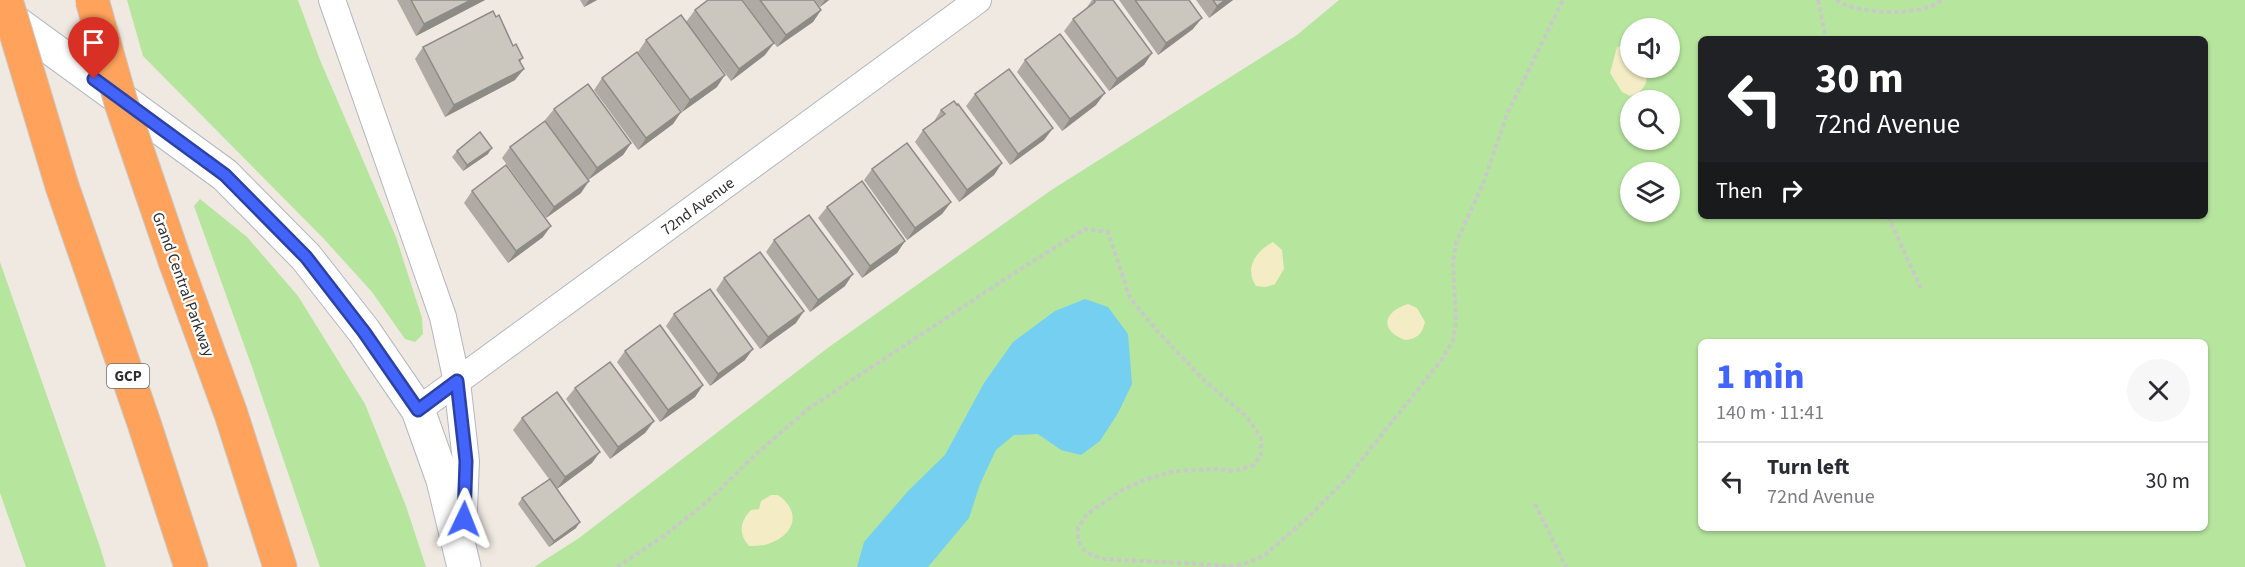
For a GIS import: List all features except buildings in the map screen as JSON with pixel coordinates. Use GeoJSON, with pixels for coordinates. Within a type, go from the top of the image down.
{"type":"FeatureCollection","features":[{"type":"Feature","properties":{"kind":"highway","name":"GCP"},"geometry":{"type":"LineString","coordinates":[[6,0],[62,186],[191,567]]}},
{"type":"Feature","properties":{"kind":"highway","name":"Grand Central Parkway"},"geometry":{"type":"LineString","coordinates":[[92,0],[122,106],[231,414],[280,567]]}},
{"type":"Feature","properties":{"kind":"street"},"geometry":{"type":"LineString","coordinates":[[332,0],[440,303],[457,381],[466,461],[463,562]]}},
{"type":"Feature","properties":{"kind":"street","name":"72nd Avenue"},"geometry":{"type":"LineString","coordinates":[[418,410],[978,0]]}},
{"type":"Feature","properties":{"kind":"street"},"geometry":{"type":"LineString","coordinates":[[0,11],[225,175],[306,257],[364,332],[418,410],[443,480],[463,562]]}},
{"type":"Feature","properties":{"kind":"path"},"geometry":{"type":"LineString","coordinates":[[616,567],[661,538],[707,502],[755,455],[808,409],[1022,267],[1085,229],[1108,232],[1130,298],[1159,333],[1206,382],[1247,417],[1261,438],[1262,454],[1254,465],[1234,471],[1214,469],[1175,471],[1144,480],[1122,490],[1087,514],[1078,528],[1078,541],[1085,551],[1094,556],[1121,561],[1233,566],[1248,563],[1266,554],[1349,476],[1442,359],[1453,340],[1456,320],[1453,261],[1456,243],[1483,184],[1507,114],[1563,0]]}},
{"type":"Feature","properties":{"kind":"path"},"geometry":{"type":"LineString","coordinates":[[1818,0],[1825,36]]}},
{"type":"Feature","properties":{"kind":"path"},"geometry":{"type":"LineString","coordinates":[[1836,0],[1866,9],[1896,12],[1925,9],[1942,0]]}},
{"type":"Feature","properties":{"kind":"path"},"geometry":{"type":"LineString","coordinates":[[1889,219],[1922,291]]}},
{"type":"Feature","properties":{"kind":"path"},"geometry":{"type":"LineString","coordinates":[[1535,504],[1566,567]]}},
{"type":"Feature","properties":{"kind":"green space"},"geometry":{"type":"Polygon","coordinates":[[[127,0],[298,0],[320,60],[396,237],[422,318],[423,334],[415,342],[405,339],[372,292],[324,239],[143,56],[127,0]]]}},
{"type":"Feature","properties":{"kind":"green space"},"geometry":{"type":"Polygon","coordinates":[[[1339,0],[2245,0],[2245,567],[534,567],[579,538],[829,347],[1053,189],[1297,35],[1339,0]]]}},
{"type":"Feature","properties":{"kind":"green space"},"geometry":{"type":"Polygon","coordinates":[[[200,199],[247,237],[298,296],[365,404],[406,506],[426,567],[320,567],[194,206],[200,199]]]}},
{"type":"Feature","properties":{"kind":"green space"},"geometry":{"type":"Polygon","coordinates":[[[0,262],[106,567],[26,567],[0,493],[0,262]]]}},
{"type":"Feature","properties":{"kind":"sand"},"geometry":{"type":"Polygon","coordinates":[[[1620,46],[1620,78],[1647,78],[1641,90],[1621,90],[1610,73],[1617,47],[1620,46]]]}},
{"type":"Feature","properties":{"kind":"sand"},"geometry":{"type":"Polygon","coordinates":[[[1273,242],[1282,250],[1284,269],[1275,284],[1266,287],[1256,286],[1251,273],[1254,261],[1261,250],[1273,242]]]}},
{"type":"Feature","properties":{"kind":"sand"},"geometry":{"type":"Polygon","coordinates":[[[1408,304],[1417,308],[1425,322],[1418,335],[1405,340],[1391,331],[1387,321],[1393,312],[1408,304]]]}},
{"type":"Feature","properties":{"kind":"sand"},"geometry":{"type":"Polygon","coordinates":[[[771,495],[778,495],[790,509],[793,516],[789,529],[777,540],[768,544],[749,546],[742,532],[744,519],[751,510],[759,509],[761,501],[771,495]]]}},
{"type":"Feature","properties":{"kind":"water"},"geometry":{"type":"Polygon","coordinates":[[[1085,299],[1108,307],[1128,334],[1132,384],[1118,413],[1100,441],[1081,455],[1061,450],[1038,434],[1014,435],[996,450],[980,484],[969,518],[928,567],[857,567],[864,542],[909,490],[945,455],[984,383],[1013,342],[1055,311],[1085,299]]]}},
{"type":"Feature","properties":{"kind":"route"},"geometry":{"type":"LineString","coordinates":[[94,79],[225,175],[306,257],[364,332],[418,410],[457,381],[466,461],[464,519]]}}]}
